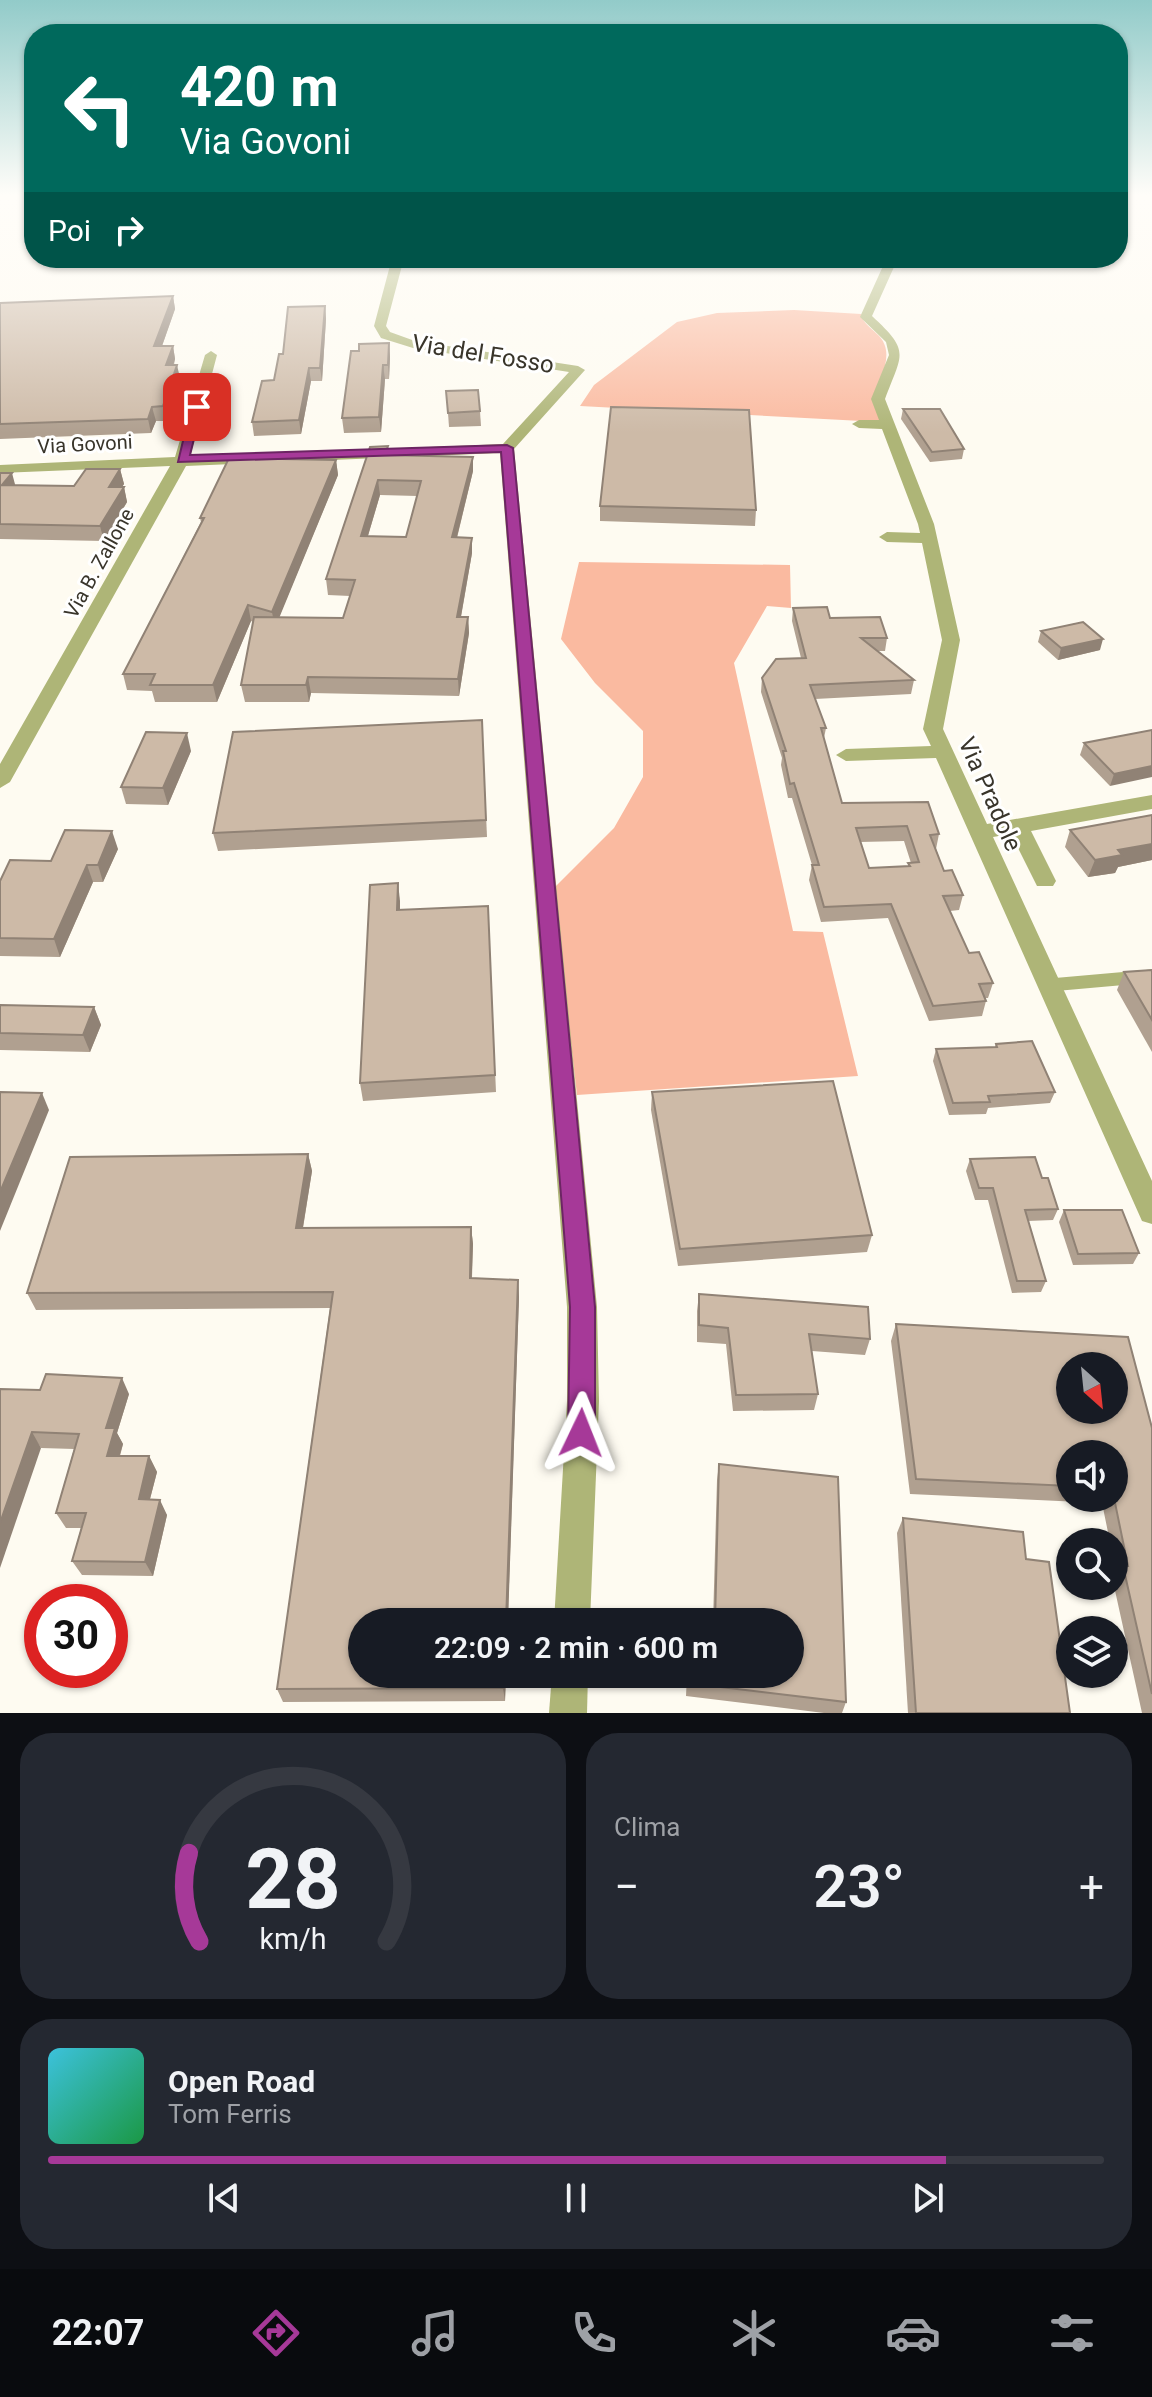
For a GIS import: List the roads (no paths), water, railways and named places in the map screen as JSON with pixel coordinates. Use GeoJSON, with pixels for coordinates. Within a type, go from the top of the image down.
{"type":"FeatureCollection","features":[{"type":"Feature","properties":{"kind":"street","name":"Via del Fosso"},"geometry":{"type":"LineString","coordinates":[[394,274],[380,326],[385,335],[413,344],[578,370],[507,448]]}},
{"type":"Feature","properties":{"kind":"street","name":"Via Pradole"},"geometry":{"type":"LineString","coordinates":[[885,274],[866,317],[892,341],[895,355],[878,399],[930,538],[951,640],[933,729],[1152,1212]]}},
{"type":"Feature","properties":{"kind":"street","name":"Via B. Zallone"},"geometry":{"type":"LineString","coordinates":[[0,782],[182,459],[211,355]]}},
{"type":"Feature","properties":{"kind":"street"},"geometry":{"type":"LineString","coordinates":[[859,424],[888,425]]}},
{"type":"Feature","properties":{"kind":"street","name":"Via Govoni"},"geometry":{"type":"LineString","coordinates":[[0,469],[182,459],[507,448]]}},
{"type":"Feature","properties":{"kind":"street"},"geometry":{"type":"LineString","coordinates":[[507,448],[582,1307],[583,1401],[573,1608]]}},
{"type":"Feature","properties":{"kind":"street"},"geometry":{"type":"LineString","coordinates":[[887,537],[930,538]]}},
{"type":"Feature","properties":{"kind":"street"},"geometry":{"type":"LineString","coordinates":[[846,755],[942,752]]}},
{"type":"Feature","properties":{"kind":"street"},"geometry":{"type":"LineString","coordinates":[[978,833],[1152,802]]}},
{"type":"Feature","properties":{"kind":"street"},"geometry":{"type":"LineString","coordinates":[[1018,826],[1045,881]]}},
{"type":"Feature","properties":{"kind":"street"},"geometry":{"type":"LineString","coordinates":[[568,1713],[569,1688]]}},
{"type":"Feature","properties":{"kind":"lane"},"geometry":{"type":"LineString","coordinates":[[1050,985],[1152,976]]}}]}
